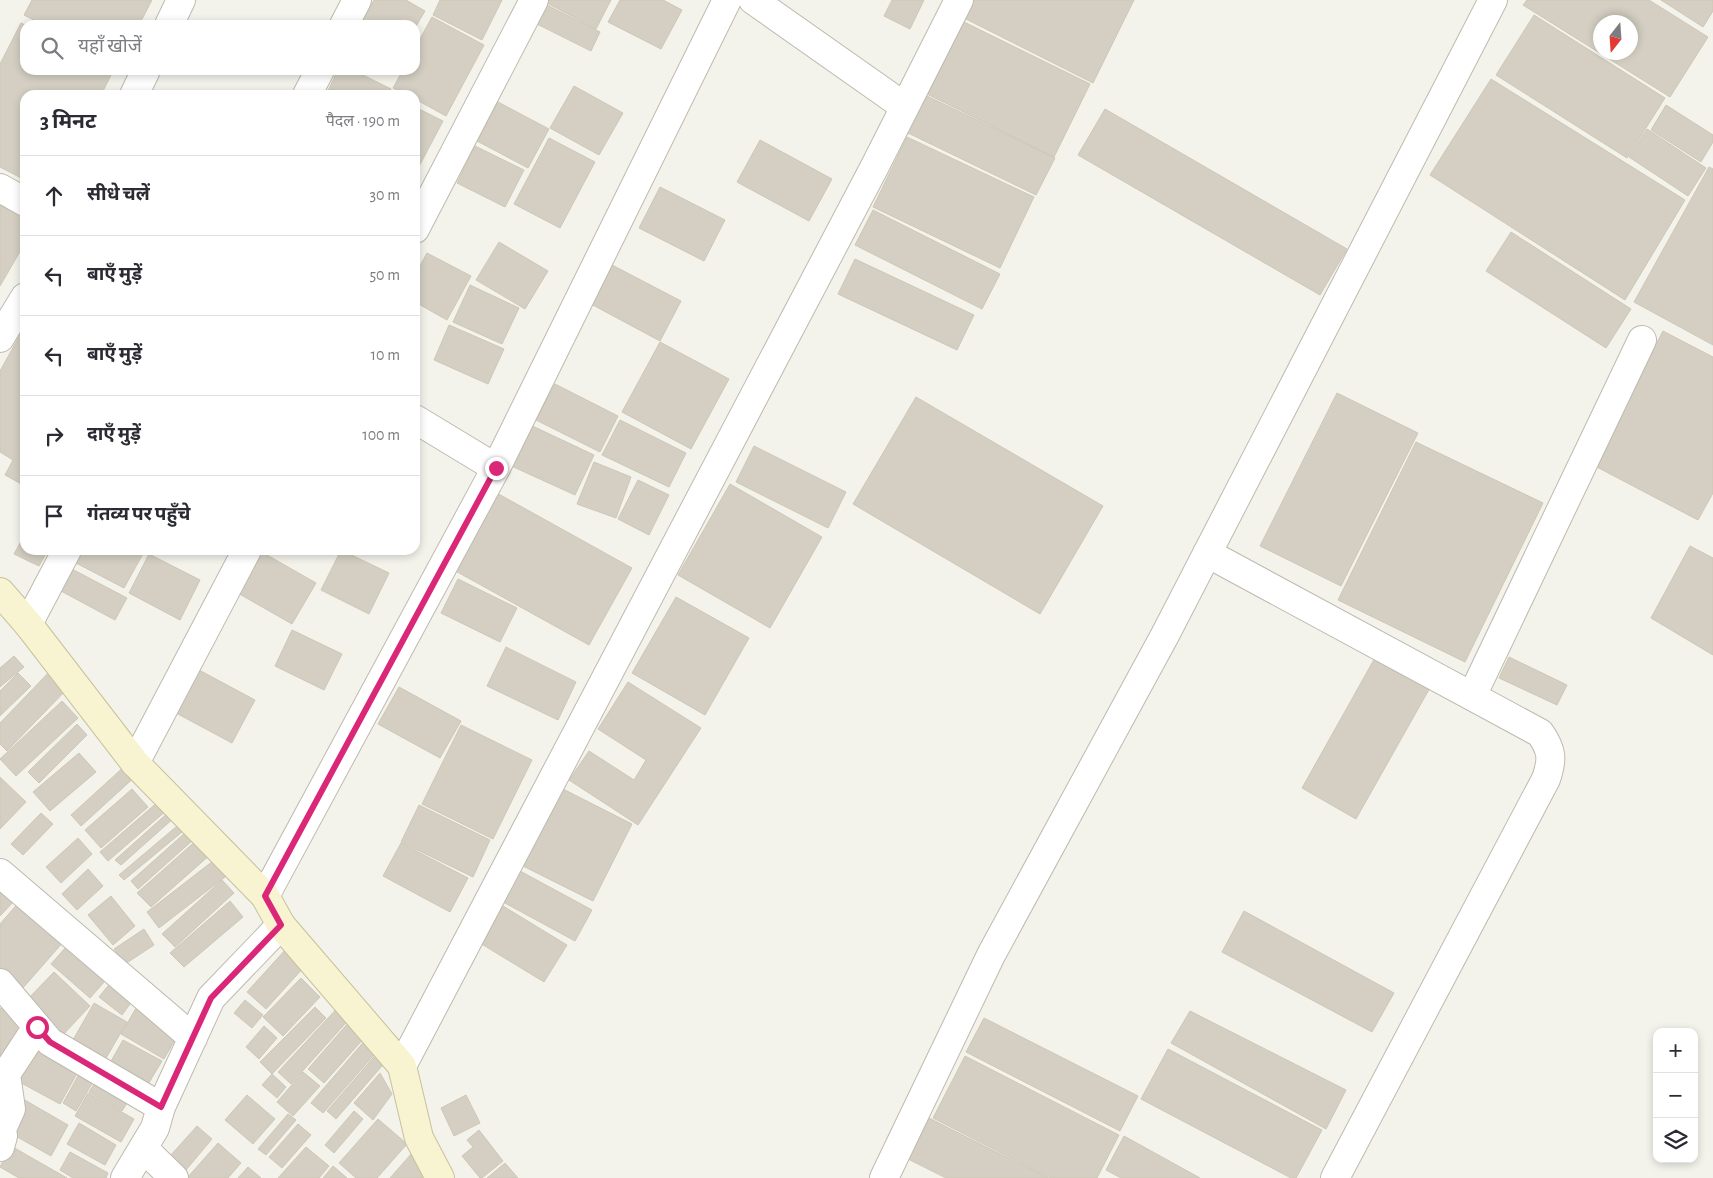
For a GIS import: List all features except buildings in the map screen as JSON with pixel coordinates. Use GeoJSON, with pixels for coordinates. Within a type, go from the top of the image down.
{"type":"FeatureCollection","features":[{"type":"Feature","properties":{"kind":"street"},"geometry":{"type":"LineString","coordinates":[[171,20],[181,0]]}},
{"type":"Feature","properties":{"kind":"street"},"geometry":{"type":"LineString","coordinates":[[347,20],[357,0]]}},
{"type":"Feature","properties":{"kind":"street"},"geometry":{"type":"LineString","coordinates":[[420,219],[534,0]]}},
{"type":"Feature","properties":{"kind":"street"},"geometry":{"type":"LineString","coordinates":[[265,896],[496,468],[727,0]]}},
{"type":"Feature","properties":{"kind":"street"},"geometry":{"type":"LineString","coordinates":[[753,0],[905,107]]}},
{"type":"Feature","properties":{"kind":"street"},"geometry":{"type":"LineString","coordinates":[[402,1066],[871,175],[958,0]]}},
{"type":"Feature","properties":{"kind":"street"},"geometry":{"type":"LineString","coordinates":[[884,1178],[991,955],[1165,635],[1492,0]]}},
{"type":"Feature","properties":{"kind":"street"},"geometry":{"type":"LineString","coordinates":[[136,90],[144,75]]}},
{"type":"Feature","properties":{"kind":"street"},"geometry":{"type":"LineString","coordinates":[[309,90],[317,75]]}},
{"type":"Feature","properties":{"kind":"street"},"geometry":{"type":"LineString","coordinates":[[0,188],[20,199]]}},
{"type":"Feature","properties":{"kind":"street"},"geometry":{"type":"LineString","coordinates":[[0,338],[20,305]]}},
{"type":"Feature","properties":{"kind":"street"},"geometry":{"type":"LineString","coordinates":[[1472,696],[1642,340]]}},
{"type":"Feature","properties":{"kind":"street"},"geometry":{"type":"LineString","coordinates":[[420,422],[496,468]]}},
{"type":"Feature","properties":{"kind":"street"},"geometry":{"type":"LineString","coordinates":[[1207,553],[1540,733],[1547,743],[1551,754],[1551,766],[1546,779],[1335,1178]]}},
{"type":"Feature","properties":{"kind":"street"},"geometry":{"type":"LineString","coordinates":[[28,624],[64,555]]}},
{"type":"Feature","properties":{"kind":"street"},"geometry":{"type":"LineString","coordinates":[[135,762],[244,555]]}},
{"type":"Feature","properties":{"kind":"street"},"geometry":{"type":"LineString","coordinates":[[0,592],[28,624],[135,762],[265,896],[281,925],[402,1066],[420,1138],[440,1178]]}},
{"type":"Feature","properties":{"kind":"street"},"geometry":{"type":"LineString","coordinates":[[0,873],[193,1038]]}},
{"type":"Feature","properties":{"kind":"street"},"geometry":{"type":"LineString","coordinates":[[126,1178],[155,1128],[161,1107],[211,998],[281,925]]}},
{"type":"Feature","properties":{"kind":"street"},"geometry":{"type":"LineString","coordinates":[[0,983],[50,1042],[161,1107]]}},
{"type":"Feature","properties":{"kind":"street"},"geometry":{"type":"LineString","coordinates":[[0,1147],[3,1136],[2,1129],[11,1109],[6,1074],[37,1027]]}},
{"type":"Feature","properties":{"kind":"street"},"geometry":{"type":"LineString","coordinates":[[143,1148],[174,1178]]}},
{"type":"Feature","properties":{"kind":"route"},"geometry":{"type":"LineString","coordinates":[[37,1027],[50,1042],[161,1107],[211,998],[281,925],[265,896],[496,468]]}}]}
